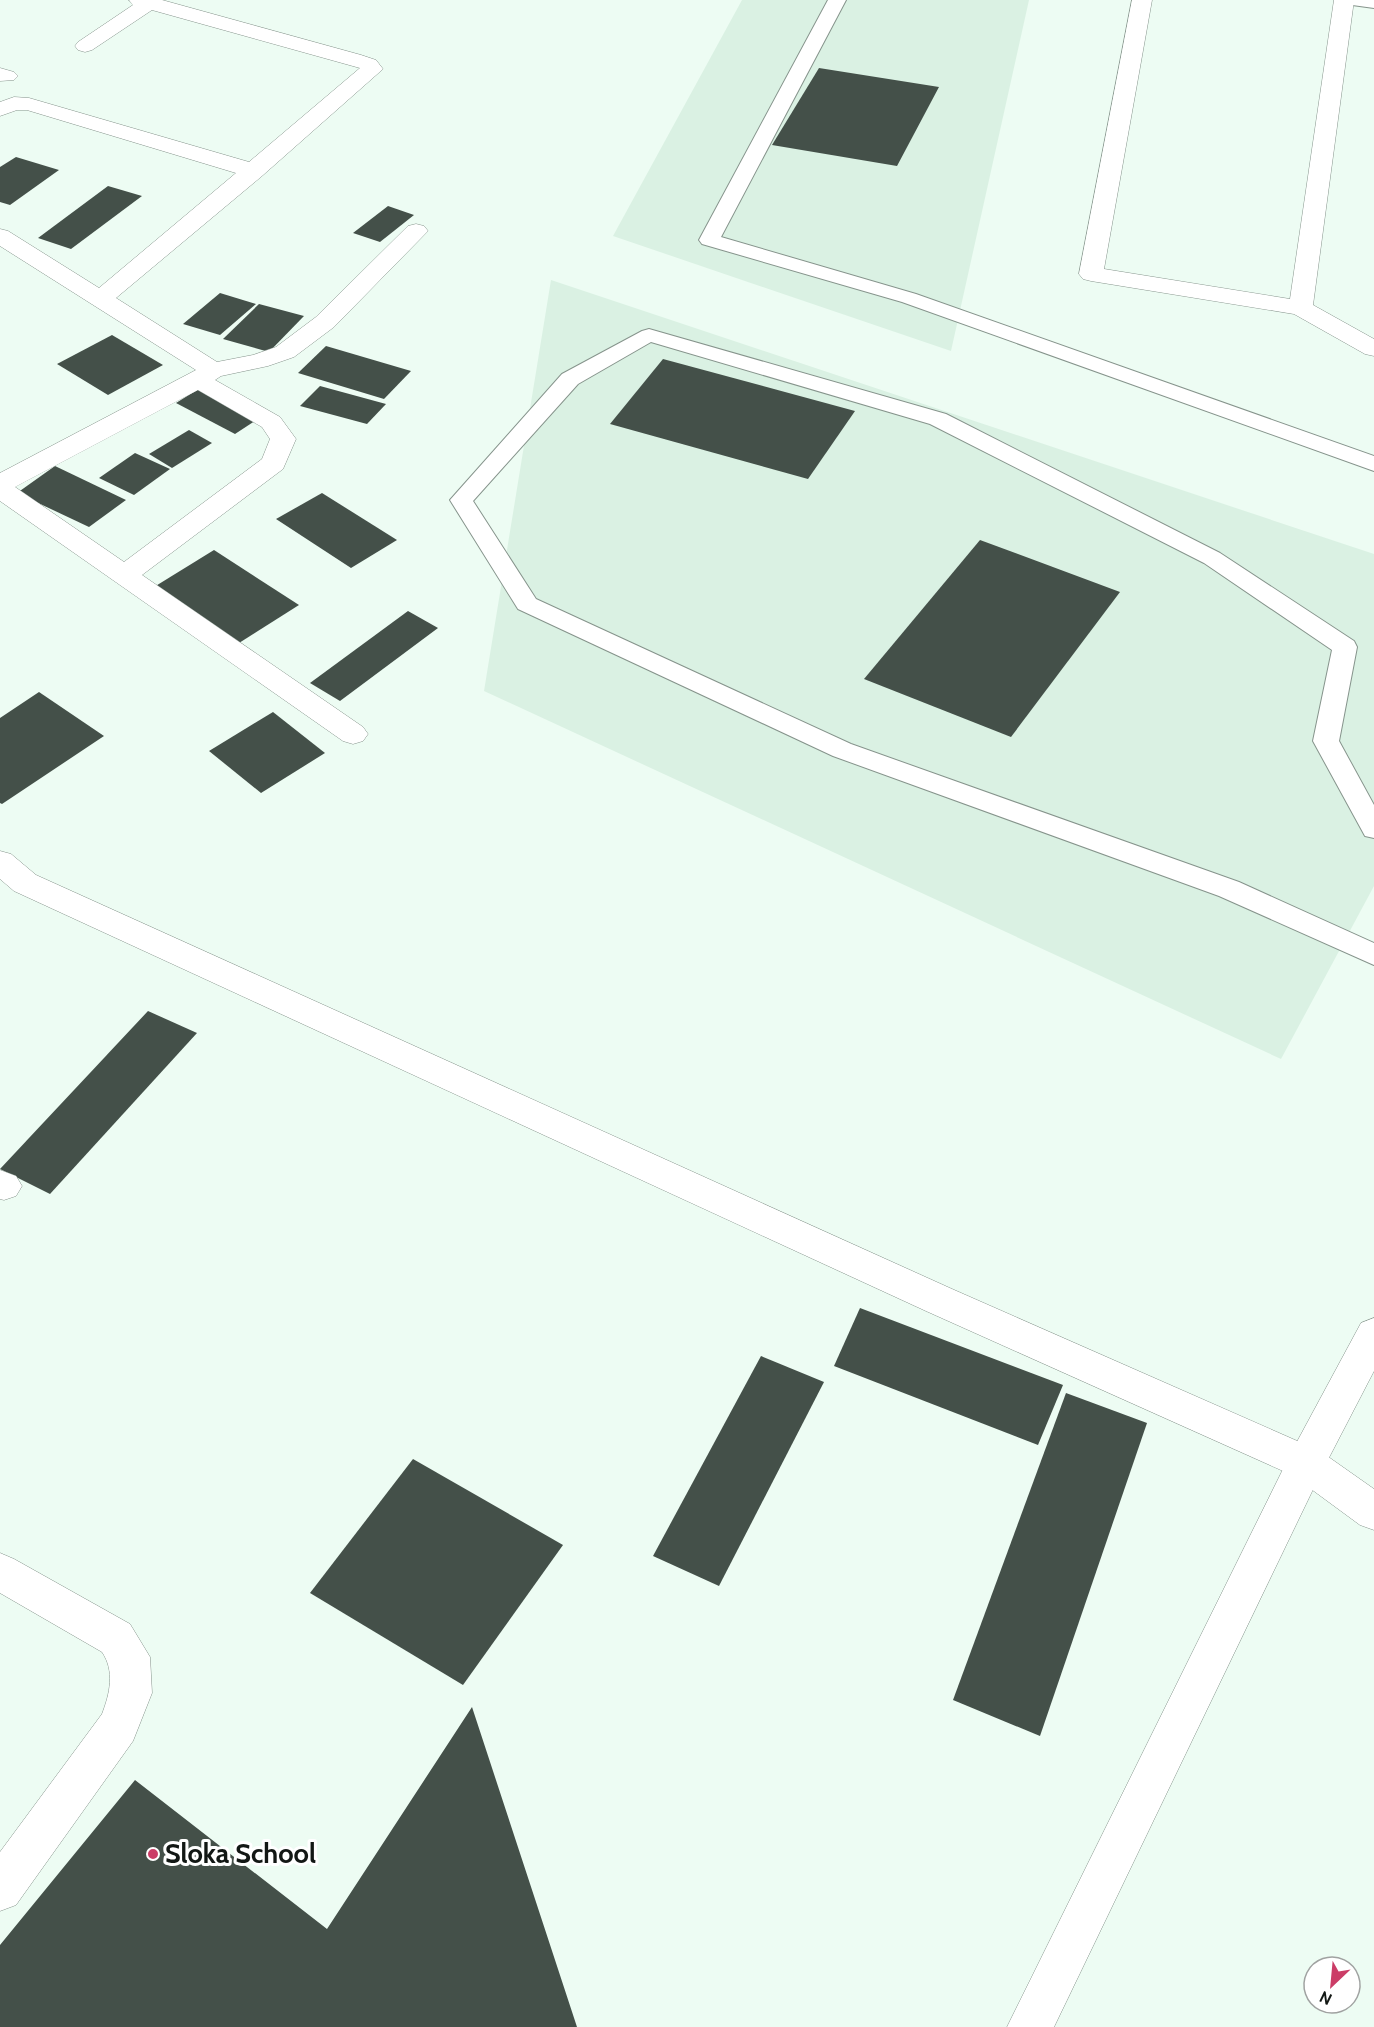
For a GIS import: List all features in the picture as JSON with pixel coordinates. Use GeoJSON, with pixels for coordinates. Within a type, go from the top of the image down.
{"type":"FeatureCollection","features":[{"type":"Feature","properties":{"kind":"street"},"geometry":{"type":"LineString","coordinates":[[1142,0],[1091,274],[1301,308],[1374,349]]}},
{"type":"Feature","properties":{"kind":"street"},"geometry":{"type":"LineString","coordinates":[[1301,308],[1344,0]]}},
{"type":"Feature","properties":{"kind":"street"},"geometry":{"type":"LineString","coordinates":[[85,46],[144,1],[354,59],[369,64],[372,69],[102,298]]}},
{"type":"Feature","properties":{"kind":"street"},"geometry":{"type":"LineString","coordinates":[[0,110],[14,103],[29,104],[254,171]]}},
{"type":"Feature","properties":{"kind":"street"},"geometry":{"type":"LineString","coordinates":[[0,484],[206,375],[259,362],[285,352],[325,322],[416,231]]}},
{"type":"Feature","properties":{"kind":"street"},"geometry":{"type":"LineString","coordinates":[[0,236],[102,298],[271,422],[283,439],[274,463],[124,575]]}},
{"type":"Feature","properties":{"kind":"street"},"geometry":{"type":"LineString","coordinates":[[0,489],[353,734]]}},
{"type":"Feature","properties":{"kind":"street"},"geometry":{"type":"LineString","coordinates":[[0,862],[25,883],[928,1295],[1306,1464],[1374,1512]]}},
{"type":"Feature","properties":{"kind":"street"},"geometry":{"type":"LineString","coordinates":[[1030,2027],[1306,1464],[1374,1334]]}},
{"type":"Feature","properties":{"kind":"street"},"geometry":{"type":"LineString","coordinates":[[0,1572],[116,1638],[129,1657],[131,1693],[118,1727],[0,1889]]}},
{"type":"Feature","properties":{"kind":"lane"},"geometry":{"type":"LineString","coordinates":[[837,0],[709,240],[909,298],[1374,464]]}},
{"type":"Feature","properties":{"kind":"lane"},"geometry":{"type":"LineString","coordinates":[[1351,0],[1374,3]]}},
{"type":"Feature","properties":{"kind":"lane"},"geometry":{"type":"LineString","coordinates":[[1374,829],[1326,741],[1345,647],[1212,558],[938,418],[649,335],[570,379],[461,500],[527,604],[842,750],[1229,889],[1374,955]]}},
{"type":"Feature","properties":{"kind":"shaded area"},"geometry":{"type":"Polygon","coordinates":[[[742,0],[1029,0],[951,351],[613,236],[742,0]]]}},
{"type":"Feature","properties":{"kind":"shaded area"},"geometry":{"type":"Polygon","coordinates":[[[551,280],[1374,554],[1374,886],[1281,1059],[484,691],[551,280]]]}},
{"type":"Feature","properties":{"kind":"building"},"geometry":{"type":"Polygon","coordinates":[[[819,68],[939,87],[897,166],[772,145],[819,68]]]}},
{"type":"Feature","properties":{"kind":"building"},"geometry":{"type":"Polygon","coordinates":[[[16,157],[59,170],[10,205],[0,202],[0,167],[16,157]]]}},
{"type":"Feature","properties":{"kind":"building"},"geometry":{"type":"Polygon","coordinates":[[[108,186],[142,196],[71,249],[38,238],[108,186]]]}},
{"type":"Feature","properties":{"kind":"building"},"geometry":{"type":"Polygon","coordinates":[[[388,206],[414,215],[380,242],[353,233],[388,206]]]}},
{"type":"Feature","properties":{"kind":"building"},"geometry":{"type":"Polygon","coordinates":[[[220,293],[256,304],[220,335],[183,324],[220,293]]]}},
{"type":"Feature","properties":{"kind":"building"},"geometry":{"type":"Polygon","coordinates":[[[259,304],[304,316],[269,352],[223,339],[259,304]]]}},
{"type":"Feature","properties":{"kind":"building"},"geometry":{"type":"Polygon","coordinates":[[[112,335],[163,365],[108,395],[57,364],[112,335]]]}},
{"type":"Feature","properties":{"kind":"building"},"geometry":{"type":"Polygon","coordinates":[[[326,346],[411,371],[384,399],[298,373],[326,346]]]}},
{"type":"Feature","properties":{"kind":"building"},"geometry":{"type":"Polygon","coordinates":[[[663,359],[855,411],[808,479],[610,424],[663,359]]]}},
{"type":"Feature","properties":{"kind":"building"},"geometry":{"type":"Polygon","coordinates":[[[320,386],[386,404],[367,424],[300,406],[320,386]]]}},
{"type":"Feature","properties":{"kind":"building"},"geometry":{"type":"Polygon","coordinates":[[[200,388],[258,419],[235,434],[176,403],[200,388]]]}},
{"type":"Feature","properties":{"kind":"building"},"geometry":{"type":"Polygon","coordinates":[[[189,430],[212,443],[172,468],[149,454],[189,430]]]}},
{"type":"Feature","properties":{"kind":"building"},"geometry":{"type":"Polygon","coordinates":[[[135,453],[170,469],[134,495],[99,478],[135,453]]]}},
{"type":"Feature","properties":{"kind":"building"},"geometry":{"type":"Polygon","coordinates":[[[55,466],[126,500],[89,527],[17,493],[55,466]]]}},
{"type":"Feature","properties":{"kind":"building"},"geometry":{"type":"Polygon","coordinates":[[[322,493],[397,540],[351,568],[276,519],[322,493]]]}},
{"type":"Feature","properties":{"kind":"building"},"geometry":{"type":"Polygon","coordinates":[[[980,540],[1120,592],[1011,737],[864,679],[980,540]]]}},
{"type":"Feature","properties":{"kind":"building"},"geometry":{"type":"Polygon","coordinates":[[[214,550],[299,605],[239,643],[154,587],[214,550]]]}},
{"type":"Feature","properties":{"kind":"building"},"geometry":{"type":"Polygon","coordinates":[[[408,611],[438,628],[340,701],[310,683],[408,611]]]}},
{"type":"Feature","properties":{"kind":"building"},"geometry":{"type":"Polygon","coordinates":[[[39,692],[104,736],[2,804],[0,803],[0,718],[39,692]]]}},
{"type":"Feature","properties":{"kind":"building"},"geometry":{"type":"Polygon","coordinates":[[[273,712],[325,753],[261,793],[209,751],[273,712]]]}},
{"type":"Feature","properties":{"kind":"building"},"geometry":{"type":"Polygon","coordinates":[[[148,1011],[197,1033],[50,1194],[0,1169],[148,1011]]]}},
{"type":"Feature","properties":{"kind":"building"},"geometry":{"type":"Polygon","coordinates":[[[860,1308],[1063,1385],[1038,1445],[834,1366],[860,1308]]]}},
{"type":"Feature","properties":{"kind":"building"},"geometry":{"type":"Polygon","coordinates":[[[761,1356],[824,1382],[719,1586],[653,1556],[761,1356]]]}},
{"type":"Feature","properties":{"kind":"building"},"geometry":{"type":"Polygon","coordinates":[[[1066,1393],[1147,1423],[1040,1736],[953,1700],[1066,1393]]]}},
{"type":"Feature","properties":{"kind":"building"},"geometry":{"type":"Polygon","coordinates":[[[413,1459],[563,1545],[463,1685],[310,1593],[413,1459]]]}},
{"type":"Feature","properties":{"kind":"building","name":"Sloka School"},"geometry":{"type":"Polygon","coordinates":[[[472,1707],[577,2027],[0,2027],[0,1945],[135,1780],[327,1929],[472,1707]]]}},
{"type":"Feature","properties":{"kind":"place","name":"Sloka School"},"geometry":{"type":"Point","coordinates":[153,1854]}}]}
